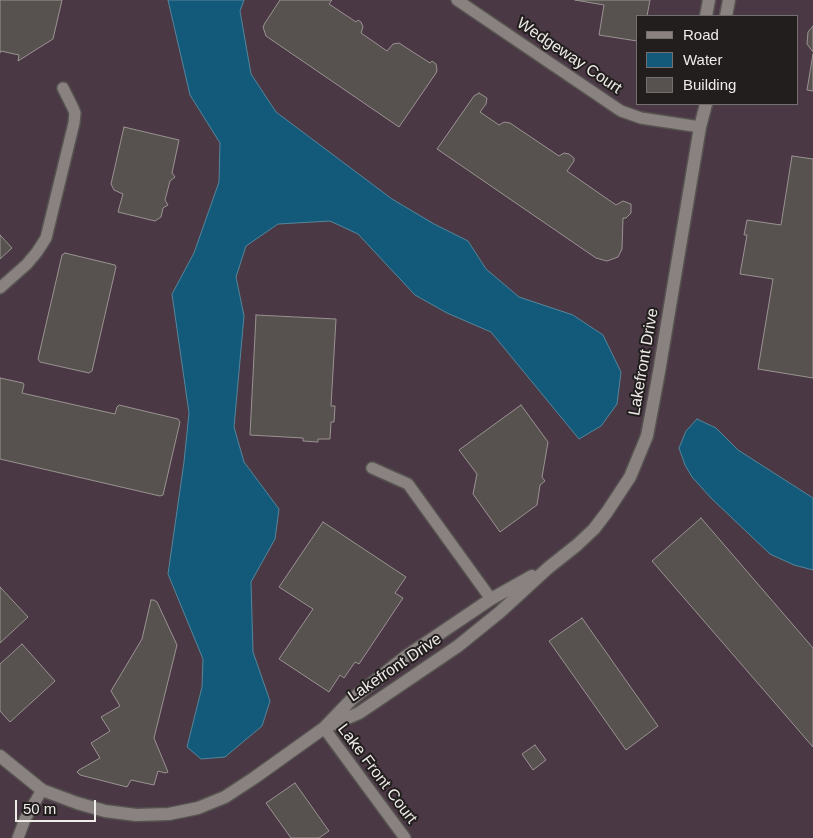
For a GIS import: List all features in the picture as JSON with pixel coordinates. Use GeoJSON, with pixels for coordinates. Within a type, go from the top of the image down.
{"type":"FeatureCollection","features":[{"type":"Feature","properties":{"kind":"street","name":"Wedgeway Court"},"geometry":{"type":"LineString","coordinates":[[458,0],[621,111],[641,118],[700,127]]}},
{"type":"Feature","properties":{"kind":"street"},"geometry":{"type":"LineString","coordinates":[[706,15],[709,0]]}},
{"type":"Feature","properties":{"kind":"street"},"geometry":{"type":"LineString","coordinates":[[726,15],[729,0]]}},
{"type":"Feature","properties":{"kind":"street"},"geometry":{"type":"LineString","coordinates":[[0,288],[27,264],[38,252],[46,238],[74,123],[75,113],[63,88]]}},
{"type":"Feature","properties":{"kind":"street","name":"Lakefront Drive"},"geometry":{"type":"LineString","coordinates":[[700,105],[700,127]]}},
{"type":"Feature","properties":{"kind":"street","name":"Lakefront Drive"},"geometry":{"type":"LineString","coordinates":[[324,728],[359,713],[458,646],[500,612],[548,568],[578,545],[607,512],[630,477],[647,436],[660,372],[700,127],[706,105]]}},
{"type":"Feature","properties":{"kind":"street"},"geometry":{"type":"LineString","coordinates":[[372,468],[408,484],[491,598]]}},
{"type":"Feature","properties":{"kind":"street","name":"Lakefront Drive"},"geometry":{"type":"LineString","coordinates":[[0,756],[42,790],[105,811],[136,814],[169,814],[198,808],[225,797],[324,728],[351,700],[405,657],[491,598],[548,568]]}},
{"type":"Feature","properties":{"kind":"street","name":"Lake Front Court"},"geometry":{"type":"LineString","coordinates":[[324,728],[405,838]]}},
{"type":"Feature","properties":{"kind":"street"},"geometry":{"type":"LineString","coordinates":[[18,838],[25,819],[42,790]]}},
{"type":"Feature","properties":{"kind":"shaded area"},"geometry":{"type":"Polygon","coordinates":[[[0,0],[813,0],[813,838],[0,838],[0,0]]]}},
{"type":"Feature","properties":{"kind":"water"},"geometry":{"type":"Polygon","coordinates":[[[168,0],[244,0],[240,11],[251,74],[276,112],[392,199],[434,224],[468,241],[486,269],[519,297],[573,315],[603,335],[621,372],[617,404],[601,426],[579,439],[491,332],[447,313],[415,295],[358,234],[330,221],[278,224],[246,246],[236,277],[244,316],[234,427],[244,462],[279,509],[275,539],[251,582],[253,652],[270,701],[262,726],[225,757],[201,759],[187,747],[202,687],[203,659],[168,574],[189,413],[172,294],[194,253],[219,182],[220,143],[190,95],[168,0]]]}},
{"type":"Feature","properties":{"kind":"water"},"geometry":{"type":"Polygon","coordinates":[[[697,419],[716,428],[738,450],[813,498],[813,570],[794,565],[770,554],[711,498],[692,477],[679,448],[686,431],[697,419]]]}},
{"type":"Feature","properties":{"kind":"building"},"geometry":{"type":"Polygon","coordinates":[[[0,0],[62,0],[53,39],[18,61],[19,55],[1,51],[0,53],[0,0]]]}},
{"type":"Feature","properties":{"kind":"building"},"geometry":{"type":"Polygon","coordinates":[[[280,0],[332,0],[329,4],[356,22],[358,20],[361,22],[363,27],[361,33],[387,51],[393,44],[399,43],[430,63],[432,61],[436,64],[436,73],[399,127],[266,36],[263,27],[280,0]]]}},
{"type":"Feature","properties":{"kind":"building"},"geometry":{"type":"Polygon","coordinates":[[[575,0],[650,0],[647,15],[636,15],[636,41],[599,35],[604,5],[575,0]]]}},
{"type":"Feature","properties":{"kind":"building"},"geometry":{"type":"Polygon","coordinates":[[[813,26],[813,52],[807,44],[808,32],[813,26]]]}},
{"type":"Feature","properties":{"kind":"building"},"geometry":{"type":"Polygon","coordinates":[[[813,54],[813,91],[807,90],[813,54]]]}},
{"type":"Feature","properties":{"kind":"building"},"geometry":{"type":"Polygon","coordinates":[[[479,93],[487,98],[486,104],[480,112],[499,125],[504,122],[510,123],[559,156],[564,153],[569,154],[574,158],[574,161],[567,171],[616,205],[623,201],[631,204],[631,213],[626,218],[623,218],[622,249],[618,257],[607,261],[596,258],[437,149],[474,96],[479,93]]]}},
{"type":"Feature","properties":{"kind":"building"},"geometry":{"type":"Polygon","coordinates":[[[124,127],[179,140],[172,173],[175,177],[170,181],[165,200],[168,205],[163,208],[161,217],[155,221],[118,212],[123,194],[114,190],[111,184],[124,127]]]}},
{"type":"Feature","properties":{"kind":"building"},"geometry":{"type":"Polygon","coordinates":[[[792,156],[813,159],[813,378],[758,369],[773,279],[740,274],[747,235],[744,235],[747,220],[781,225],[792,156]]]}},
{"type":"Feature","properties":{"kind":"building"},"geometry":{"type":"Polygon","coordinates":[[[0,235],[12,248],[0,259],[0,235]]]}},
{"type":"Feature","properties":{"kind":"building"},"geometry":{"type":"Polygon","coordinates":[[[65,253],[115,265],[116,267],[92,371],[89,373],[40,362],[38,359],[62,255],[65,253]]]}},
{"type":"Feature","properties":{"kind":"building"},"geometry":{"type":"Polygon","coordinates":[[[256,315],[336,319],[331,406],[335,406],[334,422],[331,422],[330,439],[318,439],[318,442],[303,441],[303,438],[250,435],[256,315]]]}},
{"type":"Feature","properties":{"kind":"building"},"geometry":{"type":"Polygon","coordinates":[[[0,378],[23,383],[22,393],[115,414],[119,405],[178,419],[180,422],[163,495],[160,496],[0,459],[0,378]]]}},
{"type":"Feature","properties":{"kind":"building"},"geometry":{"type":"Polygon","coordinates":[[[521,405],[548,442],[542,477],[545,481],[540,485],[537,505],[500,532],[473,494],[477,474],[459,450],[521,405]]]}},
{"type":"Feature","properties":{"kind":"building"},"geometry":{"type":"Polygon","coordinates":[[[701,518],[813,648],[813,747],[652,561],[701,518]]]}},
{"type":"Feature","properties":{"kind":"building"},"geometry":{"type":"Polygon","coordinates":[[[323,522],[406,577],[395,593],[403,598],[359,664],[355,662],[344,678],[340,675],[329,692],[279,659],[313,609],[279,587],[323,522]]]}},
{"type":"Feature","properties":{"kind":"building"},"geometry":{"type":"Polygon","coordinates":[[[0,587],[28,617],[0,643],[0,587]]]}},
{"type":"Feature","properties":{"kind":"building"},"geometry":{"type":"Polygon","coordinates":[[[151,600],[157,602],[177,645],[154,738],[168,772],[158,771],[154,785],[131,780],[127,787],[80,775],[77,772],[79,770],[100,758],[91,743],[110,731],[101,717],[120,706],[111,691],[142,639],[151,600]]]}},
{"type":"Feature","properties":{"kind":"building"},"geometry":{"type":"Polygon","coordinates":[[[582,618],[658,726],[626,750],[549,641],[582,618]]]}},
{"type":"Feature","properties":{"kind":"building"},"geometry":{"type":"Polygon","coordinates":[[[22,644],[55,681],[10,722],[0,711],[0,664],[22,644]]]}},
{"type":"Feature","properties":{"kind":"building"},"geometry":{"type":"Polygon","coordinates":[[[535,745],[546,760],[533,770],[522,754],[535,745]]]}},
{"type":"Feature","properties":{"kind":"building"},"geometry":{"type":"Polygon","coordinates":[[[295,783],[329,831],[319,838],[291,838],[266,803],[295,783]]]}}]}
